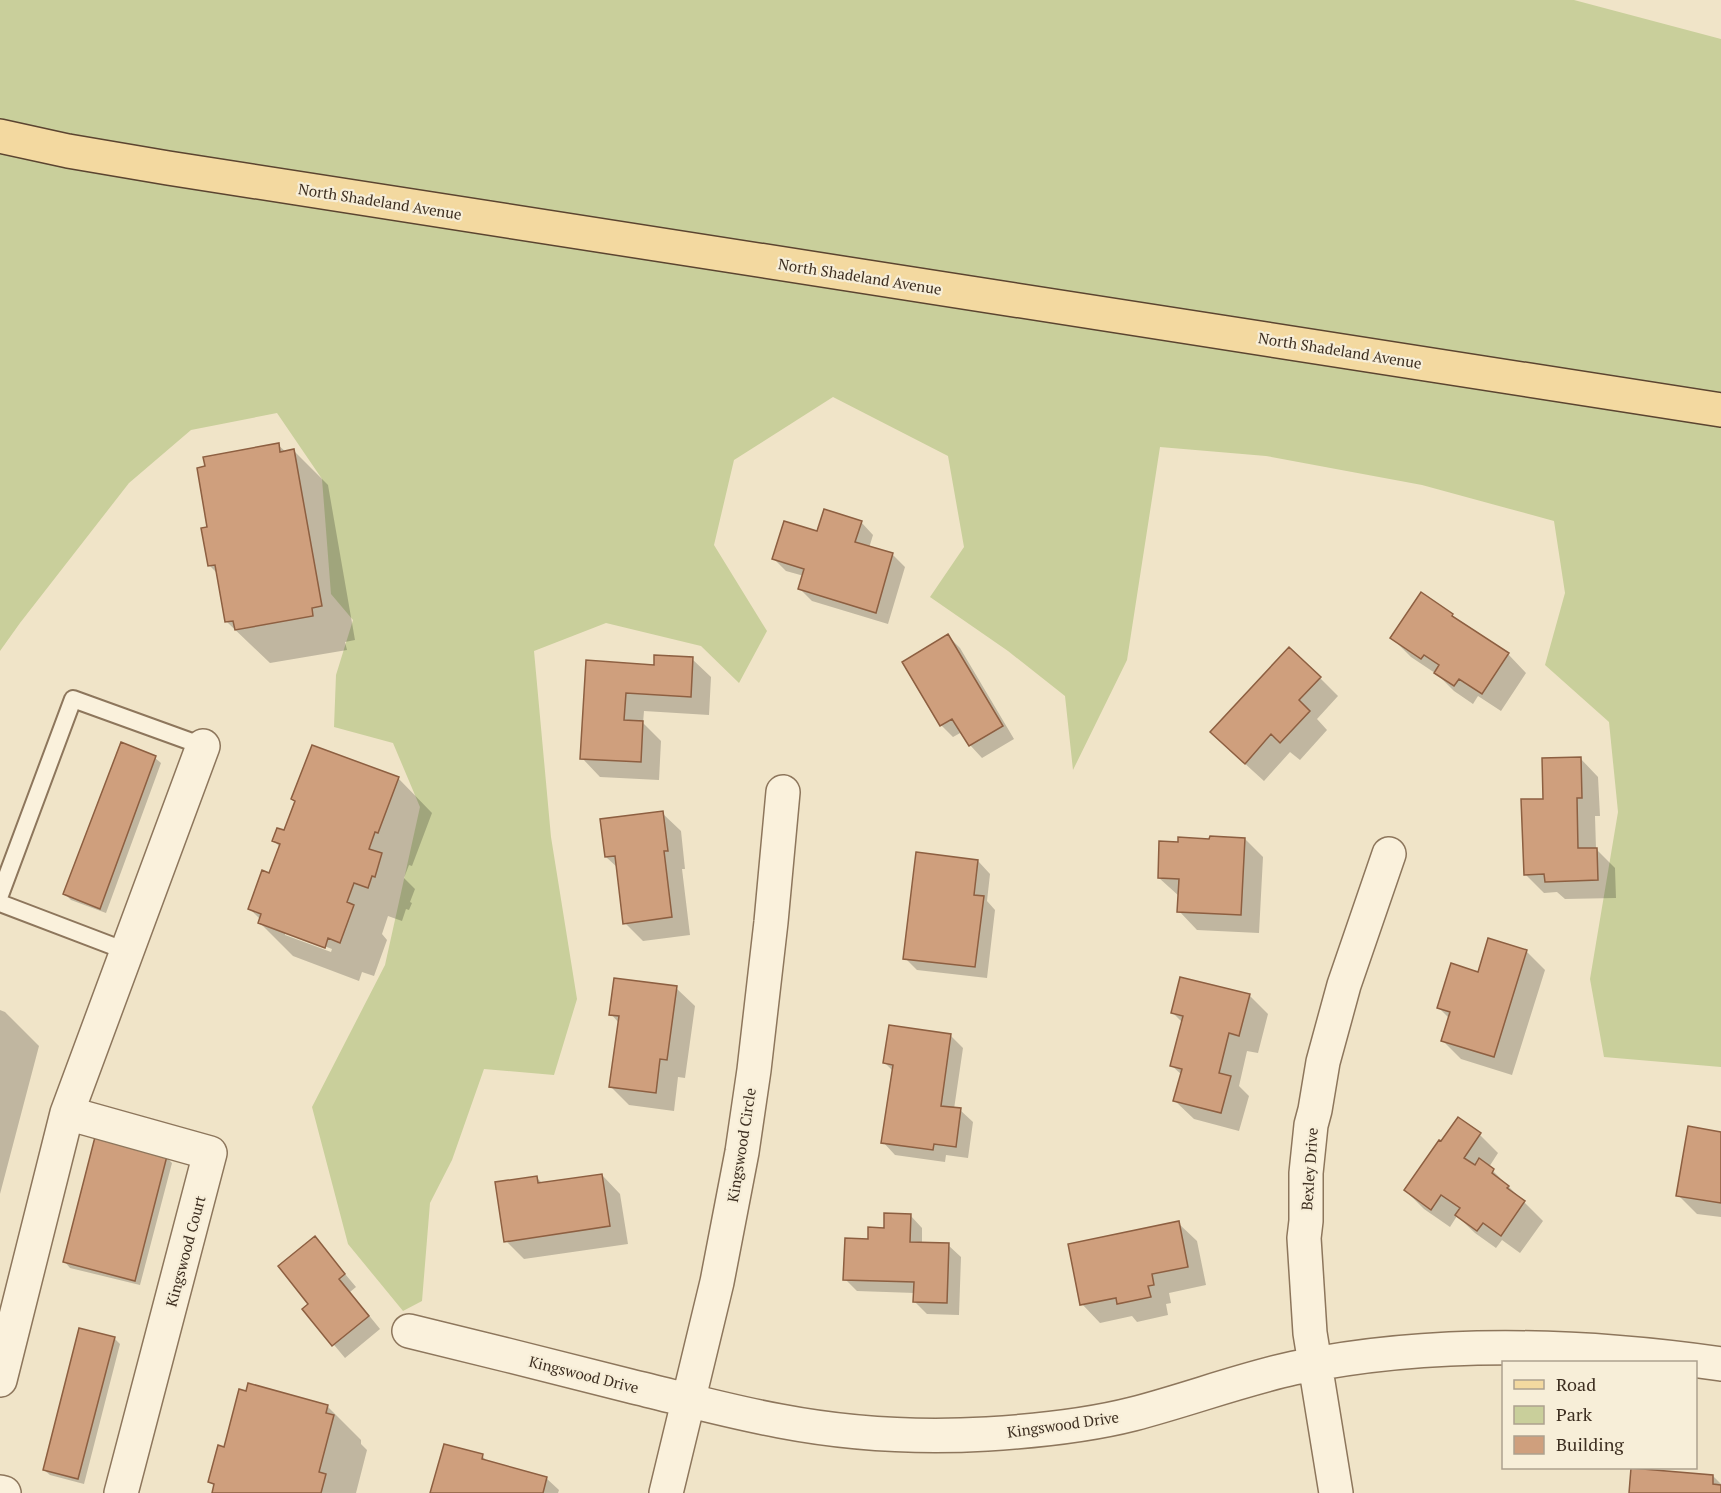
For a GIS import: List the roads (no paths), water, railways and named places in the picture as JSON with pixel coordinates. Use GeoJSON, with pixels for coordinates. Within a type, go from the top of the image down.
{"type":"FeatureCollection","features":[{"type":"Feature","properties":{"kind":"main road","name":"North Shadeland Avenue"},"geometry":{"type":"LineString","coordinates":[[0,136],[68,151],[168,168],[1721,410]]}},
{"type":"Feature","properties":{"kind":"street"},"geometry":{"type":"LineString","coordinates":[[0,1380],[67,1113],[202,746]]}},
{"type":"Feature","properties":{"kind":"street","name":"Kingswood Circle"},"geometry":{"type":"LineString","coordinates":[[666,1493],[717,1282],[742,1152],[759,1025],[783,792]]}},
{"type":"Feature","properties":{"kind":"street","name":"Bexley Drive"},"geometry":{"type":"LineString","coordinates":[[1336,1493],[1310,1333],[1304,1238],[1306,1173],[1311,1125],[1323,1062],[1344,985],[1389,854]]}},
{"type":"Feature","properties":{"kind":"street","name":"Kingswood Court"},"geometry":{"type":"LineString","coordinates":[[67,1113],[210,1153],[121,1493]]}},
{"type":"Feature","properties":{"kind":"street","name":"Kingswood Drive"},"geometry":{"type":"LineString","coordinates":[[409,1331],[778,1421],[831,1429],[912,1435],[975,1435],[1049,1428],[1129,1415],[1259,1377],[1315,1364],[1389,1353],[1480,1348],[1613,1352],[1694,1361]]}},
{"type":"Feature","properties":{"kind":"street","name":"Kingswood Drive"},"geometry":{"type":"LineString","coordinates":[[1697,1361],[1721,1364]]}},
{"type":"Feature","properties":{"kind":"lane"},"geometry":{"type":"LineString","coordinates":[[0,895],[73,699],[202,746]]}},
{"type":"Feature","properties":{"kind":"lane"},"geometry":{"type":"LineString","coordinates":[[0,903],[126,951]]}}]}
